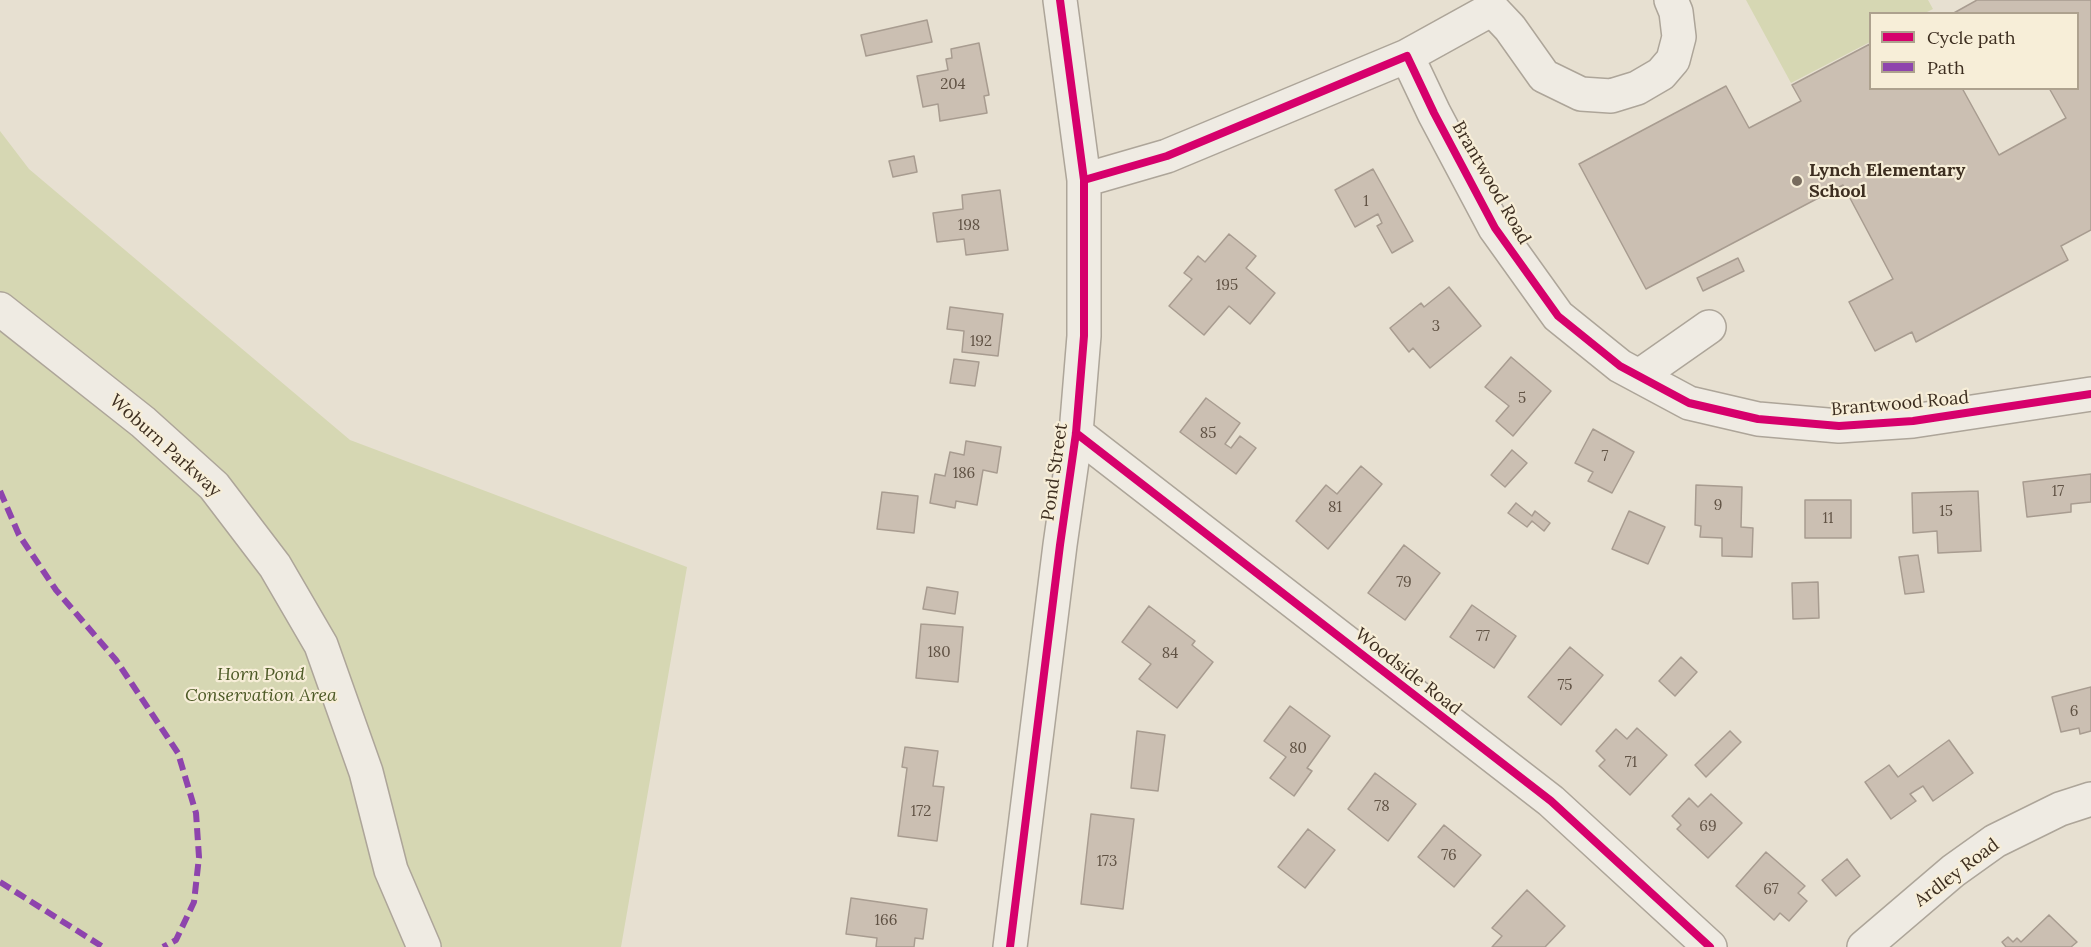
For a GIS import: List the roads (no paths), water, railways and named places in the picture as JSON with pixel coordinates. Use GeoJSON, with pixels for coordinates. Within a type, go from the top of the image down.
{"type":"FeatureCollection","features":[{"type":"Feature","properties":{"kind":"street","name":"Pond Street"},"geometry":{"type":"LineString","coordinates":[[1011,947],[1060,544],[1076,433],[1084,336],[1084,180],[1060,0]]}},
{"type":"Feature","properties":{"kind":"street"},"geometry":{"type":"LineString","coordinates":[[1084,180],[1167,156],[1407,56],[1492,9],[1510,28],[1544,76],[1581,94],[1611,96],[1645,84],[1661,74],[1673,60],[1679,37],[1676,12],[1671,0]]}},
{"type":"Feature","properties":{"kind":"street","name":"Brantwood Road"},"geometry":{"type":"LineString","coordinates":[[1407,56],[1434,113],[1495,228],[1558,316],[1620,366],[1689,403],[1758,419],[1839,426],[1913,422],[2091,394]]}},
{"type":"Feature","properties":{"kind":"street","name":"Woburn Parkway"},"geometry":{"type":"LineString","coordinates":[[0,309],[143,422],[214,486],[275,566],[321,645],[366,772],[391,870],[424,947]]}},
{"type":"Feature","properties":{"kind":"street"},"geometry":{"type":"LineString","coordinates":[[1639,376],[1709,327]]}},
{"type":"Feature","properties":{"kind":"street","name":"Woodside Road"},"geometry":{"type":"LineString","coordinates":[[1076,433],[1551,801],[1710,947]]}},
{"type":"Feature","properties":{"kind":"street","name":"Ardley Road"},"geometry":{"type":"LineString","coordinates":[[1864,947],[1953,871],[1995,841],[2060,809],[2091,799]]}},
{"type":"Feature","properties":{"kind":"place","name":"Lynch Elementary School"},"geometry":{"type":"Point","coordinates":[1797,181]}},
{"type":"Feature","properties":{"kind":"park label","name":"Horn Pond Conservation Area"},"geometry":{"type":"Point","coordinates":[261,685]}}]}
